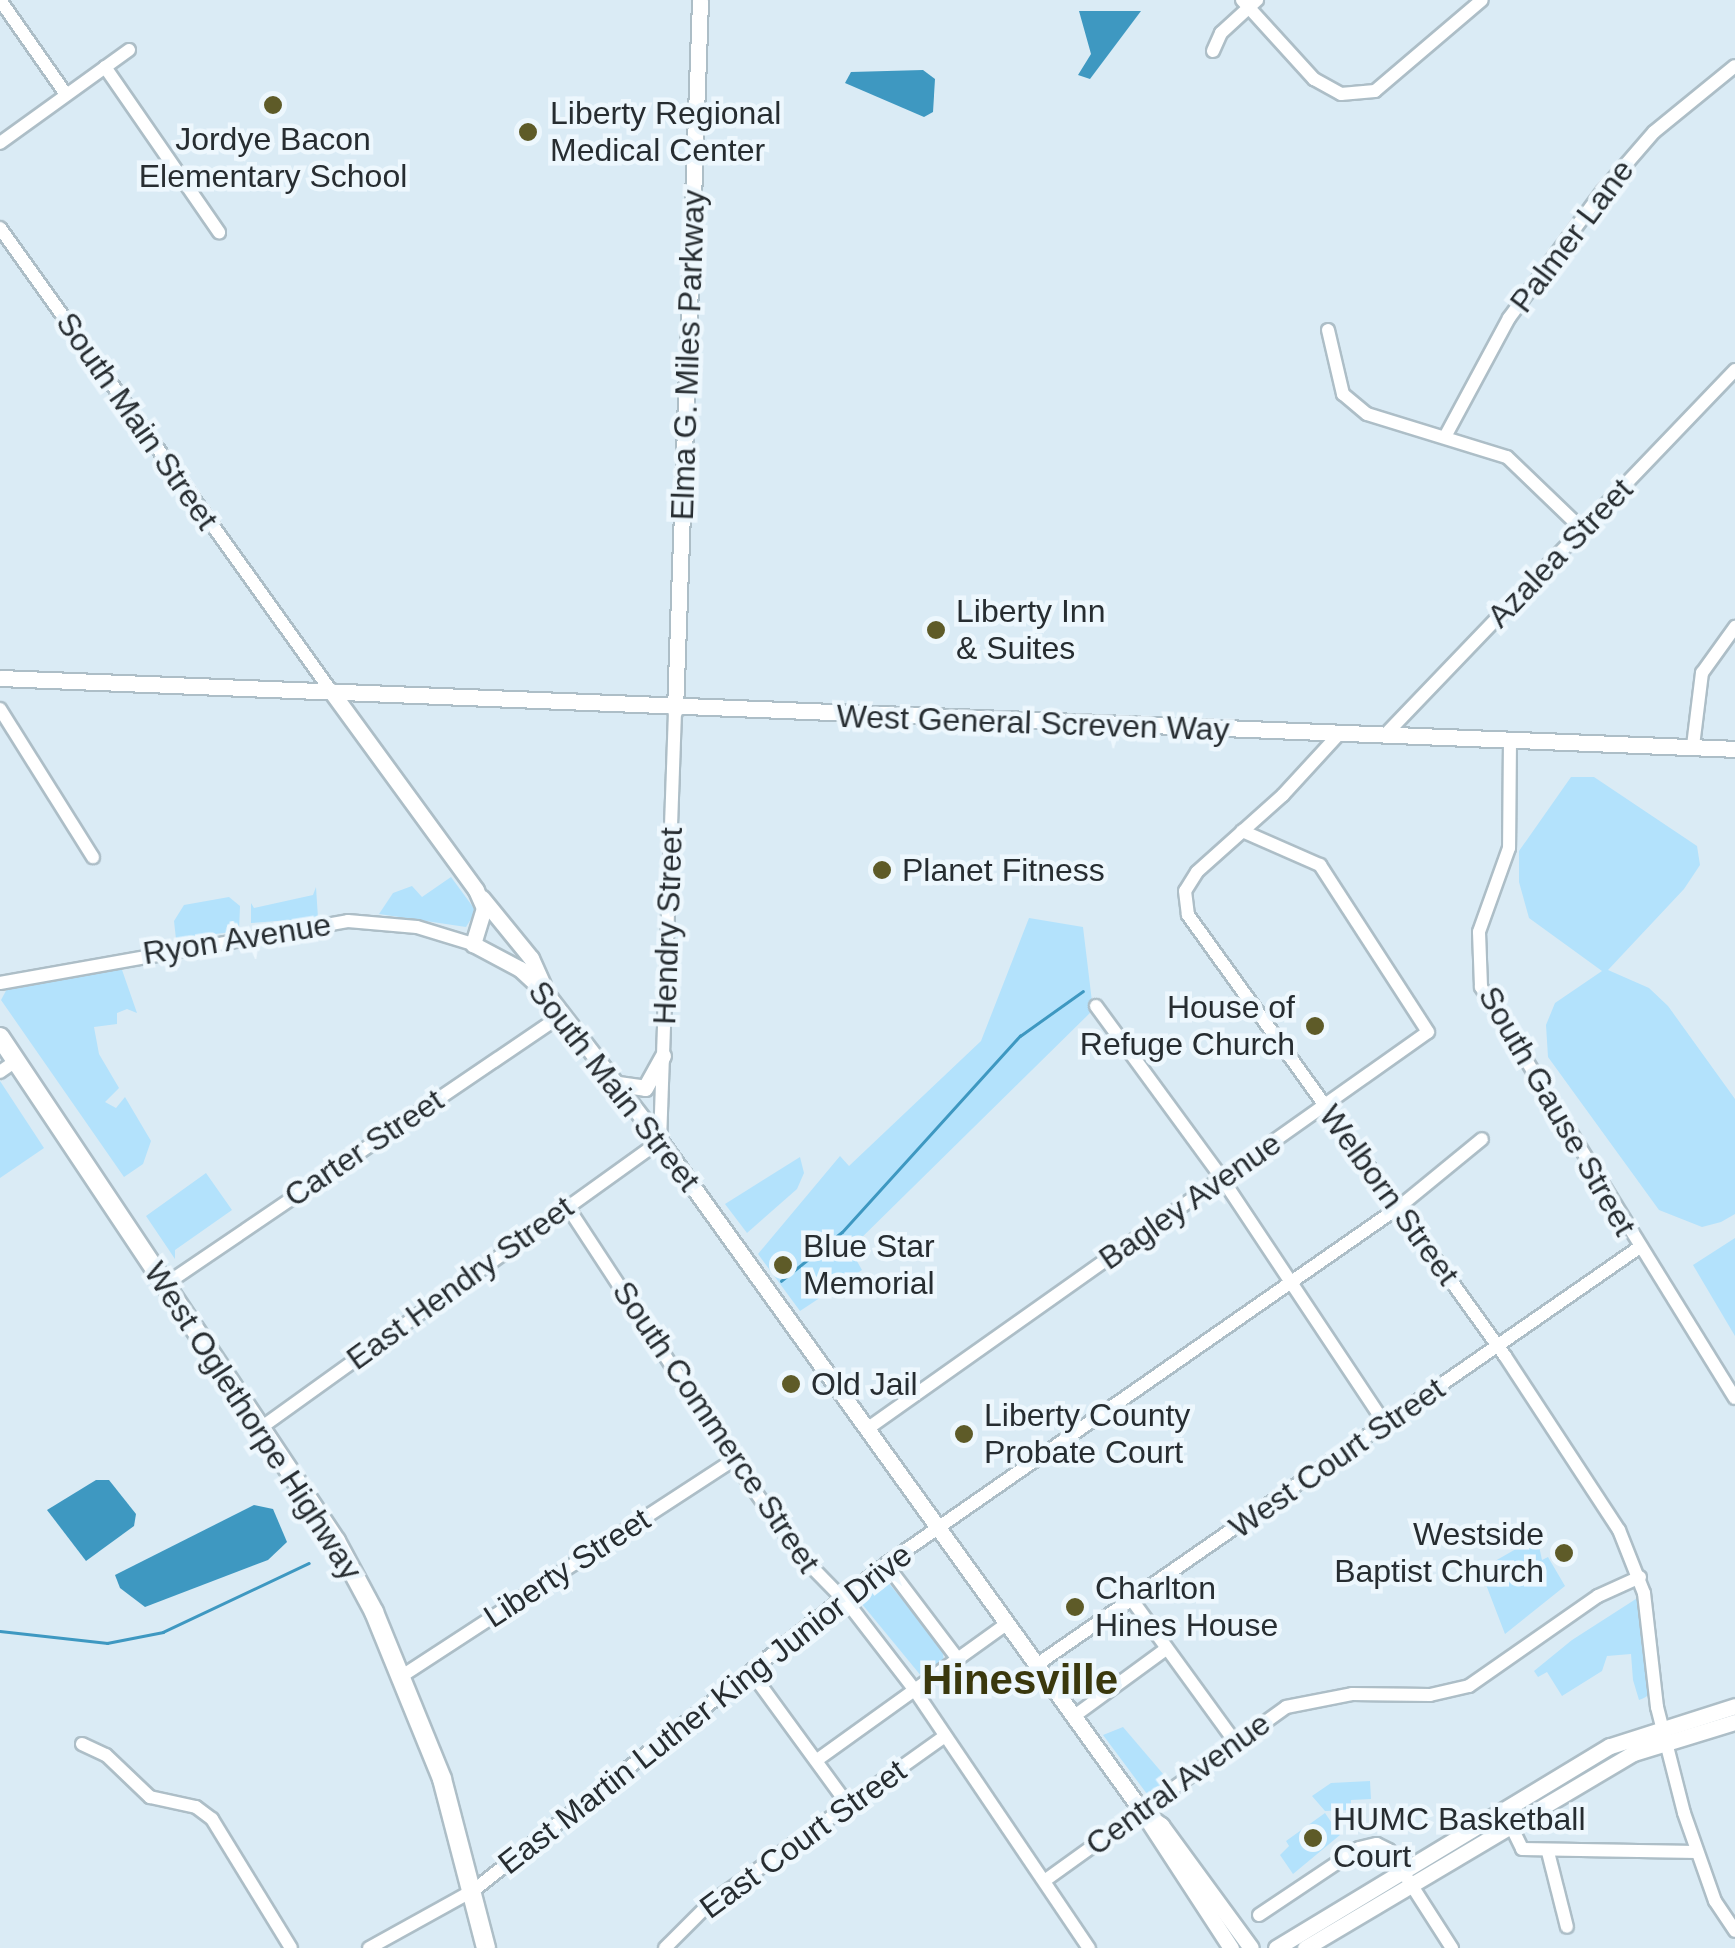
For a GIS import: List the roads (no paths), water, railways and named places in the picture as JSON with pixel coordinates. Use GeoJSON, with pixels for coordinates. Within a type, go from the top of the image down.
{"type":"FeatureCollection","features":[{"type":"Feature","properties":{"kind":"highway","name":"West Oglethorpe Highway"},"geometry":{"type":"LineString","coordinates":[[0,1037],[336,1541],[402,1676],[442,1779],[474,1890],[486,1948]]}},
{"type":"Feature","properties":{"kind":"main road","name":"Elma G. Miles Parkway"},"geometry":{"type":"LineString","coordinates":[[674,710],[700,0]]}},
{"type":"Feature","properties":{"kind":"main road","name":"West General Screven Way"},"geometry":{"type":"LineString","coordinates":[[0,678],[674,710],[1735,748]]}},
{"type":"Feature","properties":{"kind":"main road","name":"South Main Street"},"geometry":{"type":"LineString","coordinates":[[331,691],[476,890],[531,958],[546,993]]}},
{"type":"Feature","properties":{"kind":"main road"},"geometry":{"type":"LineString","coordinates":[[473,944],[484,908],[476,890]]}},
{"type":"Feature","properties":{"kind":"main road","name":"South Main Street"},"geometry":{"type":"LineString","coordinates":[[473,944],[520,969],[546,993],[615,1082],[1141,1810]]}},
{"type":"Feature","properties":{"kind":"main road"},"geometry":{"type":"LineString","coordinates":[[615,1082],[645,1088],[663,1056]]}},
{"type":"Feature","properties":{"kind":"main road"},"geometry":{"type":"LineString","coordinates":[[1305,1948],[1610,1746],[1735,1706]]}},
{"type":"Feature","properties":{"kind":"main road"},"geometry":{"type":"LineString","coordinates":[[1276,1948],[1344,1902],[1405,1880],[1511,1826],[1663,1732],[1735,1722]]}},
{"type":"Feature","properties":{"kind":"main road"},"geometry":{"type":"LineString","coordinates":[[1141,1810],[1231,1948]]}},
{"type":"Feature","properties":{"kind":"main road"},"geometry":{"type":"LineString","coordinates":[[1141,1810],[1160,1825],[1251,1948]]}},
{"type":"Feature","properties":{"kind":"street"},"geometry":{"type":"LineString","coordinates":[[0,0],[66,92]]}},
{"type":"Feature","properties":{"kind":"street"},"geometry":{"type":"LineString","coordinates":[[1213,50],[1221,33],[1249,2],[1314,79],[1341,94],[1375,91],[1482,0]]}},
{"type":"Feature","properties":{"kind":"street"},"geometry":{"type":"LineString","coordinates":[[0,143],[129,50]]}},
{"type":"Feature","properties":{"kind":"street","name":"Palmer Lane"},"geometry":{"type":"LineString","coordinates":[[1446,435],[1509,318],[1602,192],[1654,132],[1735,66]]}},
{"type":"Feature","properties":{"kind":"street"},"geometry":{"type":"LineString","coordinates":[[104,67],[219,232]]}},
{"type":"Feature","properties":{"kind":"street","name":"South Main Street"},"geometry":{"type":"LineString","coordinates":[[0,228],[331,691]]}},
{"type":"Feature","properties":{"kind":"street"},"geometry":{"type":"LineString","coordinates":[[1328,330],[1343,394],[1386,424],[1446,435],[1507,456],[1584,531]]}},
{"type":"Feature","properties":{"kind":"street","name":"Azalea Street"},"geometry":{"type":"LineString","coordinates":[[1384,736],[1735,370]]}},
{"type":"Feature","properties":{"kind":"street"},"geometry":{"type":"LineString","coordinates":[[1693,746],[1702,673],[1735,627]]}},
{"type":"Feature","properties":{"kind":"street"},"geometry":{"type":"LineString","coordinates":[[0,709],[93,857]]}},
{"type":"Feature","properties":{"kind":"street","name":"Hendry Street"},"geometry":{"type":"LineString","coordinates":[[660,1141],[674,710]]}},
{"type":"Feature","properties":{"kind":"street","name":"Welborn Street"},"geometry":{"type":"LineString","coordinates":[[1338,734],[1197,872],[1185,891],[1188,915],[1400,1206],[1596,1490],[1640,1577],[1663,1732],[1697,1852],[1715,1900],[1735,1931]]}},
{"type":"Feature","properties":{"kind":"street","name":"South Gause Street"},"geometry":{"type":"LineString","coordinates":[[1510,740],[1510,848],[1479,932],[1478,976],[1637,1249],[1735,1398]]}},
{"type":"Feature","properties":{"kind":"street","name":"Bagley Avenue"},"geometry":{"type":"LineString","coordinates":[[867,1429],[1428,1032],[1320,866],[1242,831]]}},
{"type":"Feature","properties":{"kind":"street","name":"Ryon Avenue"},"geometry":{"type":"LineString","coordinates":[[0,983],[348,921],[417,927],[473,944]]}},
{"type":"Feature","properties":{"kind":"street"},"geometry":{"type":"LineString","coordinates":[[1096,1006],[1221,1177],[1386,1425]]}},
{"type":"Feature","properties":{"kind":"street","name":"Carter Street"},"geometry":{"type":"LineString","coordinates":[[166,1284],[562,1014]]}},
{"type":"Feature","properties":{"kind":"street"},"geometry":{"type":"LineString","coordinates":[[0,1072],[16,1061]]}},
{"type":"Feature","properties":{"kind":"street","name":"East Martin Luther King Junior Drive"},"geometry":{"type":"LineString","coordinates":[[369,1948],[474,1890],[886,1564],[1400,1206],[1482,1139]]}},
{"type":"Feature","properties":{"kind":"street","name":"East Hendry Street"},"geometry":{"type":"LineString","coordinates":[[262,1427],[660,1141]]}},
{"type":"Feature","properties":{"kind":"street","name":"South Commerce Street"},"geometry":{"type":"LineString","coordinates":[[567,1206],[733,1460],[840,1601],[914,1689],[1047,1879],[1052,1897],[1089,1948]]}},
{"type":"Feature","properties":{"kind":"street","name":"West Court Street"},"geometry":{"type":"LineString","coordinates":[[1035,1666],[1637,1249]]}},
{"type":"Feature","properties":{"kind":"street","name":"Liberty Street"},"geometry":{"type":"LineString","coordinates":[[402,1676],[733,1460]]}},
{"type":"Feature","properties":{"kind":"street"},"geometry":{"type":"LineString","coordinates":[[886,1564],[957,1658]]}},
{"type":"Feature","properties":{"kind":"street","name":"Central Avenue"},"geometry":{"type":"LineString","coordinates":[[1047,1879],[1286,1706],[1352,1694],[1430,1695],[1469,1686],[1598,1596],[1640,1577]]}},
{"type":"Feature","properties":{"kind":"street"},"geometry":{"type":"LineString","coordinates":[[1132,1600],[1235,1742]]}},
{"type":"Feature","properties":{"kind":"street"},"geometry":{"type":"LineString","coordinates":[[817,1760],[1006,1624]]}},
{"type":"Feature","properties":{"kind":"street"},"geometry":{"type":"LineString","coordinates":[[1073,1717],[1166,1648]]}},
{"type":"Feature","properties":{"kind":"street"},"geometry":{"type":"LineString","coordinates":[[751,1672],[848,1805]]}},
{"type":"Feature","properties":{"kind":"street","name":"East Court Street"},"geometry":{"type":"LineString","coordinates":[[665,1948],[708,1905],[944,1736]]}},
{"type":"Feature","properties":{"kind":"street"},"geometry":{"type":"LineString","coordinates":[[82,1744],[106,1755],[150,1797],[196,1807],[212,1818],[291,1948]]}},
{"type":"Feature","properties":{"kind":"street"},"geometry":{"type":"LineString","coordinates":[[1511,1826],[1522,1849],[1697,1852]]}},
{"type":"Feature","properties":{"kind":"street"},"geometry":{"type":"LineString","coordinates":[[1258,1915],[1359,1848],[1384,1846],[1452,1948]]}},
{"type":"Feature","properties":{"kind":"street"},"geometry":{"type":"LineString","coordinates":[[1548,1852],[1567,1927]]}},
{"type":"Feature","properties":{"kind":"waterway"},"geometry":{"type":"LineString","coordinates":[[781,1281],[842,1232],[1020,1036],[1083,991]]}},
{"type":"Feature","properties":{"kind":"waterway"},"geometry":{"type":"LineString","coordinates":[[0,1631],[107,1643],[163,1632],[309,1563]]}},
{"type":"Feature","properties":{"kind":"place","name":"Jordye Bacon Elementary School"},"geometry":{"type":"Point","coordinates":[273,105]}},
{"type":"Feature","properties":{"kind":"place","name":"Liberty Regional Medical Center"},"geometry":{"type":"Point","coordinates":[528,132]}},
{"type":"Feature","properties":{"kind":"place","name":"Liberty Inn & Suites"},"geometry":{"type":"Point","coordinates":[936,630]}},
{"type":"Feature","properties":{"kind":"place","name":"Planet Fitness"},"geometry":{"type":"Point","coordinates":[882,870]}},
{"type":"Feature","properties":{"kind":"place","name":"House of Refuge Church"},"geometry":{"type":"Point","coordinates":[1315,1026]}},
{"type":"Feature","properties":{"kind":"place","name":"Blue Star Memorial"},"geometry":{"type":"Point","coordinates":[783,1265]}},
{"type":"Feature","properties":{"kind":"place","name":"Old Jail"},"geometry":{"type":"Point","coordinates":[791,1384]}},
{"type":"Feature","properties":{"kind":"place","name":"Liberty County Probate Court"},"geometry":{"type":"Point","coordinates":[964,1434]}},
{"type":"Feature","properties":{"kind":"place","name":"Westside Baptist Church"},"geometry":{"type":"Point","coordinates":[1564,1553]}},
{"type":"Feature","properties":{"kind":"place","name":"Charlton Hines House"},"geometry":{"type":"Point","coordinates":[1075,1607]}},
{"type":"Feature","properties":{"kind":"place","name":"HUMC Basketball Court"},"geometry":{"type":"Point","coordinates":[1313,1838]}},
{"type":"Feature","properties":{"kind":"district","name":"Hinesville"},"geometry":{"type":"Point","coordinates":[1020,1680]}}]}
